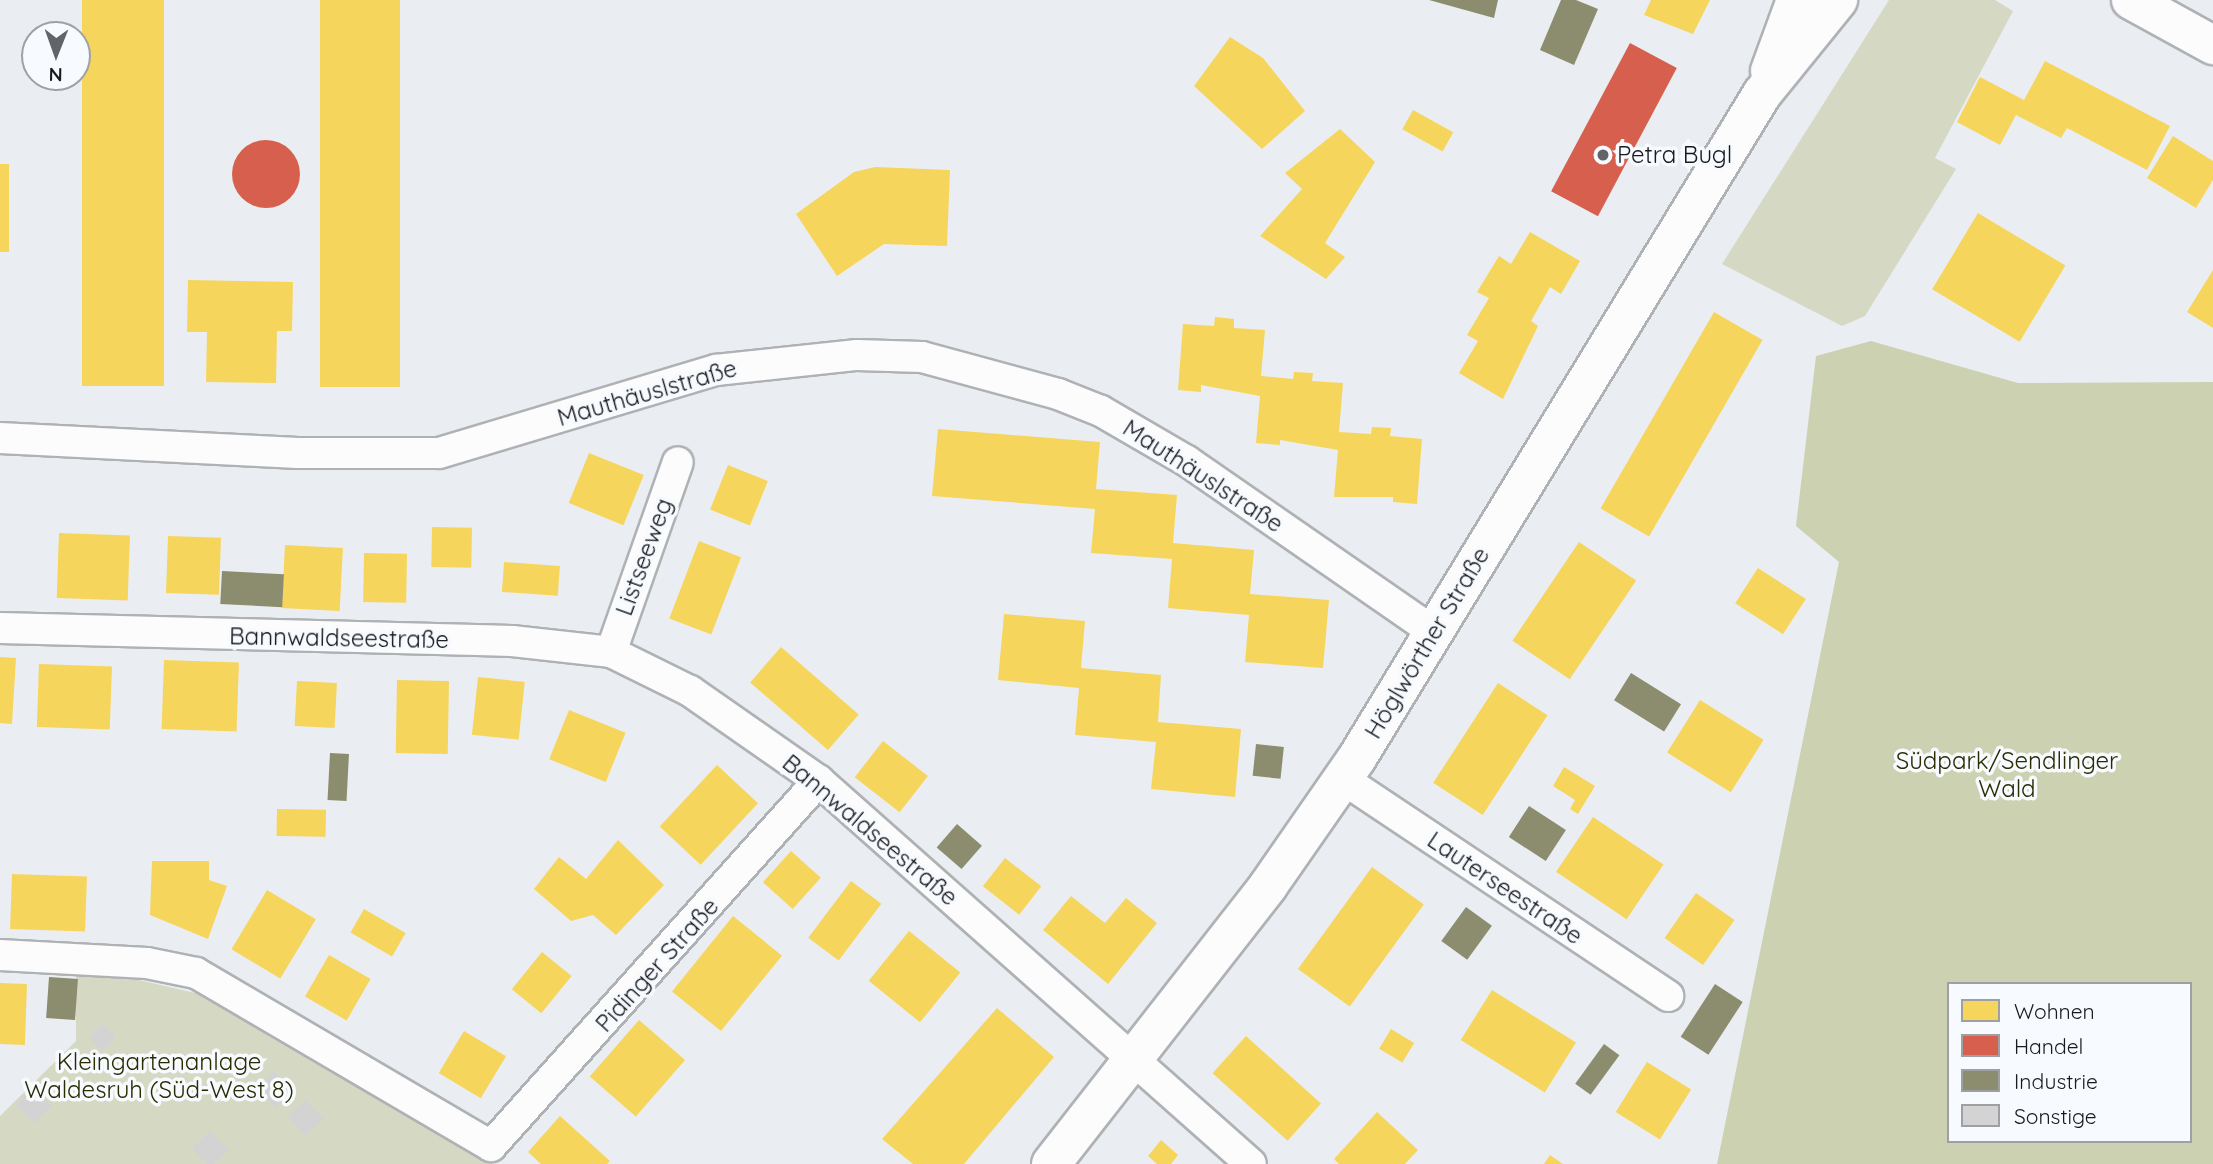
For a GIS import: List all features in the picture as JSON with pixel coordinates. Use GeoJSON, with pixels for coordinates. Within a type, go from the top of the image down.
{"type":"FeatureCollection","features":[{"type":"Feature","properties":{"kind":"street","name":"Höglwörther Straße"},"geometry":{"type":"LineString","coordinates":[[1762,94],[1796,0]]}},
{"type":"Feature","properties":{"kind":"street","name":"Höglwörther Straße"},"geometry":{"type":"LineString","coordinates":[[1051,1164],[1136,1060],[1268,887],[1343,779],[1762,94],[1838,0]]}},
{"type":"Feature","properties":{"kind":"street"},"geometry":{"type":"LineString","coordinates":[[2131,0],[2213,45]]}},
{"type":"Feature","properties":{"kind":"street","name":"Mauthäuslstraße"},"geometry":{"type":"LineString","coordinates":[[0,438],[298,453],[439,453],[716,370],[857,355],[922,357],[1058,394],[1101,411],[1187,461],[1434,632]]}},
{"type":"Feature","properties":{"kind":"street","name":"Listseeweg"},"geometry":{"type":"LineString","coordinates":[[611,652],[678,462]]}},
{"type":"Feature","properties":{"kind":"street","name":"Bannwaldseestraße"},"geometry":{"type":"LineString","coordinates":[[0,628],[512,640],[611,652],[690,691],[819,781],[1251,1164]]}},
{"type":"Feature","properties":{"kind":"street","name":"Lauterseestraße"},"geometry":{"type":"LineString","coordinates":[[1343,779],[1668,996]]}},
{"type":"Feature","properties":{"kind":"street","name":"Pidinger Straße"},"geometry":{"type":"LineString","coordinates":[[0,956],[147,963],[196,973],[492,1146],[819,781]]}},
{"type":"Feature","properties":{"kind":"green space"},"geometry":{"type":"Polygon","coordinates":[[[1889,0],[1995,0],[2013,11],[1935,158],[1956,169],[1865,316],[1842,326],[1722,264],[1889,0]]]}},
{"type":"Feature","properties":{"kind":"green space","name":"Südpark/Sendlinger Wald"},"geometry":{"type":"Polygon","coordinates":[[[1871,341],[2018,383],[2213,382],[2213,1164],[1717,1164],[1839,562],[1796,526],[1816,356],[1871,341]]]}},
{"type":"Feature","properties":{"kind":"green space","name":"Kleingartenanlage Waldesruh (Süd-West 8)"},"geometry":{"type":"Polygon","coordinates":[[[76,974],[139,980],[204,995],[493,1164],[0,1164],[0,1116],[76,1041],[76,974]]]}},
{"type":"Feature","properties":{"kind":"building: Wohnen"},"geometry":{"type":"Polygon","coordinates":[[[82,0],[164,0],[164,386],[82,386],[82,91],[91,91],[91,21],[82,21],[82,0]]]}},
{"type":"Feature","properties":{"kind":"building: Wohnen"},"geometry":{"type":"Polygon","coordinates":[[[320,0],[400,0],[400,387],[320,387],[320,0]]]}},
{"type":"Feature","properties":{"kind":"building: Wohnen"},"geometry":{"type":"Polygon","coordinates":[[[1651,0],[1710,0],[1693,34],[1644,15],[1651,0]]]}},
{"type":"Feature","properties":{"kind":"building: Wohnen"},"geometry":{"type":"Polygon","coordinates":[[[1230,37],[1263,58],[1305,111],[1262,149],[1194,86],[1230,37]]]}},
{"type":"Feature","properties":{"kind":"building: Wohnen"},"geometry":{"type":"Polygon","coordinates":[[[2045,61],[2170,126],[2147,170],[2067,128],[2061,138],[2016,115],[2000,145],[1957,122],[1980,77],[2024,100],[2045,61]]]}},
{"type":"Feature","properties":{"kind":"building: Wohnen"},"geometry":{"type":"Polygon","coordinates":[[[1413,110],[1453,132],[1443,152],[1402,129],[1413,110]]]}},
{"type":"Feature","properties":{"kind":"building: Wohnen"},"geometry":{"type":"Polygon","coordinates":[[[1340,129],[1375,162],[1325,243],[1345,257],[1326,279],[1260,236],[1302,189],[1285,173],[1340,129]]]}},
{"type":"Feature","properties":{"kind":"building: Wohnen"},"geometry":{"type":"Polygon","coordinates":[[[2173,136],[2213,161],[2213,180],[2196,208],[2147,178],[2173,136]]]}},
{"type":"Feature","properties":{"kind":"building: Wohnen"},"geometry":{"type":"Polygon","coordinates":[[[0,164],[9,164],[9,252],[0,252],[0,164]]]}},
{"type":"Feature","properties":{"kind":"building: Wohnen"},"geometry":{"type":"Polygon","coordinates":[[[875,167],[950,170],[947,246],[884,244],[837,276],[796,214],[854,172],[875,167]]]}},
{"type":"Feature","properties":{"kind":"building: Wohnen"},"geometry":{"type":"Polygon","coordinates":[[[1978,213],[2065,266],[2020,342],[1932,289],[1978,213]]]}},
{"type":"Feature","properties":{"kind":"building: Wohnen"},"geometry":{"type":"Polygon","coordinates":[[[1530,232],[1580,261],[1561,294],[1550,287],[1531,321],[1538,326],[1503,399],[1459,373],[1478,341],[1467,335],[1489,298],[1477,292],[1499,256],[1511,264],[1530,232]]]}},
{"type":"Feature","properties":{"kind":"building: Wohnen"},"geometry":{"type":"Polygon","coordinates":[[[2213,270],[2213,328],[2187,312],[2213,270]]]}},
{"type":"Feature","properties":{"kind":"building: Wohnen"},"geometry":{"type":"Polygon","coordinates":[[[188,280],[293,282],[292,331],[277,331],[276,383],[206,382],[207,332],[187,332],[188,280]]]}},
{"type":"Feature","properties":{"kind":"building: Wohnen"},"geometry":{"type":"Polygon","coordinates":[[[1714,312],[1762,340],[1649,537],[1600,509],[1714,312]]]}},
{"type":"Feature","properties":{"kind":"building: Wohnen"},"geometry":{"type":"Polygon","coordinates":[[[1215,317],[1234,319],[1234,328],[1265,330],[1261,376],[1293,379],[1294,372],[1313,373],[1312,381],[1343,383],[1339,432],[1371,434],[1372,427],[1391,428],[1390,436],[1422,439],[1417,504],[1393,502],[1393,497],[1334,497],[1338,450],[1280,440],[1280,445],[1256,443],[1260,396],[1201,385],[1201,392],[1178,390],[1183,324],[1214,326],[1215,317]]]}},
{"type":"Feature","properties":{"kind":"building: Wohnen"},"geometry":{"type":"Polygon","coordinates":[[[938,429],[1100,442],[1096,489],[1177,495],[1173,543],[1254,550],[1250,594],[1329,600],[1323,668],[1245,662],[1249,615],[1168,608],[1172,559],[1091,553],[1095,509],[932,496],[938,429]]]}},
{"type":"Feature","properties":{"kind":"building: Wohnen"},"geometry":{"type":"Polygon","coordinates":[[[589,453],[644,475],[623,525],[569,503],[589,453]]]}},
{"type":"Feature","properties":{"kind":"building: Wohnen"},"geometry":{"type":"Polygon","coordinates":[[[728,465],[768,481],[750,526],[710,510],[728,465]]]}},
{"type":"Feature","properties":{"kind":"building: Wohnen"},"geometry":{"type":"Polygon","coordinates":[[[432,527],[472,528],[471,568],[431,567],[432,527]]]}},
{"type":"Feature","properties":{"kind":"building: Wohnen"},"geometry":{"type":"Polygon","coordinates":[[[59,533],[130,535],[128,600],[57,598],[59,533]]]}},
{"type":"Feature","properties":{"kind":"building: Wohnen"},"geometry":{"type":"Polygon","coordinates":[[[168,536],[221,538],[219,595],[166,593],[168,536]]]}},
{"type":"Feature","properties":{"kind":"building: Wohnen"},"geometry":{"type":"Polygon","coordinates":[[[699,541],[741,557],[711,635],[669,618],[699,541]]]}},
{"type":"Feature","properties":{"kind":"building: Wohnen"},"geometry":{"type":"Polygon","coordinates":[[[1579,542],[1636,581],[1570,679],[1512,641],[1579,542]]]}},
{"type":"Feature","properties":{"kind":"building: Wohnen"},"geometry":{"type":"Polygon","coordinates":[[[285,545],[343,548],[340,611],[282,608],[285,545]]]}},
{"type":"Feature","properties":{"kind":"building: Wohnen"},"geometry":{"type":"Polygon","coordinates":[[[364,553],[407,554],[406,603],[363,602],[364,553]]]}},
{"type":"Feature","properties":{"kind":"building: Wohnen"},"geometry":{"type":"Polygon","coordinates":[[[504,562],[560,566],[558,596],[502,592],[504,562]]]}},
{"type":"Feature","properties":{"kind":"building: Wohnen"},"geometry":{"type":"Polygon","coordinates":[[[1758,568],[1806,599],[1783,634],[1735,603],[1758,568]]]}},
{"type":"Feature","properties":{"kind":"building: Wohnen"},"geometry":{"type":"Polygon","coordinates":[[[1004,614],[1085,621],[1081,668],[1161,675],[1158,722],[1241,729],[1235,797],[1151,789],[1156,742],[1075,735],[1079,688],[998,680],[1004,614]]]}},
{"type":"Feature","properties":{"kind":"building: Wohnen"},"geometry":{"type":"Polygon","coordinates":[[[781,647],[859,715],[828,750],[750,682],[781,647]]]}},
{"type":"Feature","properties":{"kind":"building: Wohnen"},"geometry":{"type":"Polygon","coordinates":[[[0,657],[16,658],[12,724],[0,723],[0,657]]]}},
{"type":"Feature","properties":{"kind":"building: Wohnen"},"geometry":{"type":"Polygon","coordinates":[[[164,660],[239,663],[237,732],[162,729],[164,660]]]}},
{"type":"Feature","properties":{"kind":"building: Wohnen"},"geometry":{"type":"Polygon","coordinates":[[[39,664],[112,667],[110,730],[37,727],[39,664]]]}},
{"type":"Feature","properties":{"kind":"building: Wohnen"},"geometry":{"type":"Polygon","coordinates":[[[478,677],[525,682],[519,740],[472,735],[478,677]]]}},
{"type":"Feature","properties":{"kind":"building: Wohnen"},"geometry":{"type":"Polygon","coordinates":[[[397,680],[449,681],[448,754],[396,753],[397,680]]]}},
{"type":"Feature","properties":{"kind":"building: Wohnen"},"geometry":{"type":"Polygon","coordinates":[[[297,681],[337,683],[335,728],[295,726],[297,681]]]}},
{"type":"Feature","properties":{"kind":"building: Wohnen"},"geometry":{"type":"Polygon","coordinates":[[[1498,683],[1547,715],[1483,815],[1433,783],[1498,683]]]}},
{"type":"Feature","properties":{"kind":"building: Wohnen"},"geometry":{"type":"Polygon","coordinates":[[[1700,700],[1764,740],[1731,792],[1667,753],[1700,700]]]}},
{"type":"Feature","properties":{"kind":"building: Wohnen"},"geometry":{"type":"Polygon","coordinates":[[[569,710],[626,733],[606,782],[549,759],[569,710]]]}},
{"type":"Feature","properties":{"kind":"building: Wohnen"},"geometry":{"type":"Polygon","coordinates":[[[883,741],[928,776],[900,812],[855,777],[883,741]]]}},
{"type":"Feature","properties":{"kind":"building: Wohnen"},"geometry":{"type":"Polygon","coordinates":[[[717,765],[758,803],[701,865],[660,826],[717,765]]]}},
{"type":"Feature","properties":{"kind":"building: Wohnen"},"geometry":{"type":"Polygon","coordinates":[[[1564,767],[1595,786],[1578,814],[1570,809],[1575,800],[1553,786],[1564,767]]]}},
{"type":"Feature","properties":{"kind":"building: Wohnen"},"geometry":{"type":"Polygon","coordinates":[[[277,809],[326,810],[326,837],[277,836],[277,809]]]}},
{"type":"Feature","properties":{"kind":"building: Wohnen"},"geometry":{"type":"Polygon","coordinates":[[[1593,817],[1663,865],[1627,919],[1556,872],[1593,817]]]}},
{"type":"Feature","properties":{"kind":"building: Wohnen"},"geometry":{"type":"Polygon","coordinates":[[[618,840],[664,885],[616,935],[593,915],[571,921],[534,889],[559,857],[586,879],[618,840]]]}},
{"type":"Feature","properties":{"kind":"building: Wohnen"},"geometry":{"type":"Polygon","coordinates":[[[791,851],[821,878],[793,909],[763,882],[791,851]]]}},
{"type":"Feature","properties":{"kind":"building: Wohnen"},"geometry":{"type":"Polygon","coordinates":[[[1005,858],[1041,886],[1019,915],[983,886],[1005,858]]]}},
{"type":"Feature","properties":{"kind":"building: Wohnen"},"geometry":{"type":"Polygon","coordinates":[[[152,861],[209,861],[209,880],[227,886],[208,939],[150,915],[152,861]]]}},
{"type":"Feature","properties":{"kind":"building: Wohnen"},"geometry":{"type":"Polygon","coordinates":[[[1372,867],[1424,905],[1350,1007],[1298,969],[1372,867]]]}},
{"type":"Feature","properties":{"kind":"building: Wohnen"},"geometry":{"type":"Polygon","coordinates":[[[12,874],[87,877],[85,932],[10,929],[12,874]]]}},
{"type":"Feature","properties":{"kind":"building: Wohnen"},"geometry":{"type":"Polygon","coordinates":[[[851,881],[881,904],[839,961],[808,938],[851,881]]]}},
{"type":"Feature","properties":{"kind":"building: Wohnen"},"geometry":{"type":"Polygon","coordinates":[[[267,890],[316,919],[280,979],[231,949],[267,890]]]}},
{"type":"Feature","properties":{"kind":"building: Wohnen"},"geometry":{"type":"Polygon","coordinates":[[[1696,893],[1735,920],[1703,965],[1664,938],[1696,893]]]}},
{"type":"Feature","properties":{"kind":"building: Wohnen"},"geometry":{"type":"Polygon","coordinates":[[[1071,896],[1105,923],[1126,898],[1157,923],[1108,984],[1043,930],[1071,896]]]}},
{"type":"Feature","properties":{"kind":"building: Wohnen"},"geometry":{"type":"Polygon","coordinates":[[[364,909],[406,933],[392,956],[350,932],[364,909]]]}},
{"type":"Feature","properties":{"kind":"building: Wohnen"},"geometry":{"type":"Polygon","coordinates":[[[733,916],[782,956],[721,1031],[672,991],[733,916]]]}},
{"type":"Feature","properties":{"kind":"building: Wohnen"},"geometry":{"type":"Polygon","coordinates":[[[909,931],[960,973],[920,1022],[869,981],[909,931]]]}},
{"type":"Feature","properties":{"kind":"building: Wohnen"},"geometry":{"type":"Polygon","coordinates":[[[542,952],[572,976],[541,1013],[512,989],[542,952]]]}},
{"type":"Feature","properties":{"kind":"building: Wohnen"},"geometry":{"type":"Polygon","coordinates":[[[329,955],[371,979],[347,1021],[305,997],[329,955]]]}},
{"type":"Feature","properties":{"kind":"building: Wohnen"},"geometry":{"type":"Polygon","coordinates":[[[0,983],[27,984],[25,1045],[0,1044],[0,983]]]}},
{"type":"Feature","properties":{"kind":"building: Wohnen"},"geometry":{"type":"Polygon","coordinates":[[[1492,990],[1576,1042],[1545,1092],[1461,1040],[1492,990]]]}},
{"type":"Feature","properties":{"kind":"building: Wohnen"},"geometry":{"type":"Polygon","coordinates":[[[997,1008],[1054,1057],[964,1164],[913,1164],[882,1139],[997,1008]]]}},
{"type":"Feature","properties":{"kind":"building: Wohnen"},"geometry":{"type":"Polygon","coordinates":[[[639,1020],[685,1060],[636,1117],[590,1077],[639,1020]]]}},
{"type":"Feature","properties":{"kind":"building: Wohnen"},"geometry":{"type":"Polygon","coordinates":[[[1391,1029],[1414,1043],[1402,1063],[1379,1049],[1391,1029]]]}},
{"type":"Feature","properties":{"kind":"building: Wohnen"},"geometry":{"type":"Polygon","coordinates":[[[464,1031],[506,1056],[481,1098],[439,1073],[464,1031]]]}},
{"type":"Feature","properties":{"kind":"building: Wohnen"},"geometry":{"type":"Polygon","coordinates":[[[1246,1036],[1321,1104],[1288,1141],[1213,1073],[1246,1036]]]}},
{"type":"Feature","properties":{"kind":"building: Wohnen"},"geometry":{"type":"Polygon","coordinates":[[[1647,1062],[1691,1090],[1660,1140],[1616,1112],[1647,1062]]]}},
{"type":"Feature","properties":{"kind":"building: Wohnen"},"geometry":{"type":"Polygon","coordinates":[[[1377,1112],[1418,1150],[1405,1164],[1339,1164],[1334,1159],[1377,1112]]]}},
{"type":"Feature","properties":{"kind":"building: Wohnen"},"geometry":{"type":"Polygon","coordinates":[[[560,1116],[610,1161],[607,1164],[541,1164],[528,1152],[560,1116]]]}},
{"type":"Feature","properties":{"kind":"building: Wohnen"},"geometry":{"type":"Polygon","coordinates":[[[1161,1140],[1178,1155],[1171,1164],[1157,1164],[1148,1156],[1161,1140]]]}},
{"type":"Feature","properties":{"kind":"building: Wohnen"},"geometry":{"type":"Polygon","coordinates":[[[1550,1155],[1563,1164],[1544,1164],[1550,1155]]]}},
{"type":"Feature","properties":{"kind":"building: Handel"},"geometry":{"type":"Polygon","coordinates":[[[1630,43],[1677,68],[1598,216],[1551,191],[1630,43]]]}},
{"type":"Feature","properties":{"kind":"building: Handel"},"geometry":{"type":"Polygon","coordinates":[[[266,140],[279,142],[290,150],[298,161],[298,187],[290,198],[279,206],[266,208],[253,206],[242,198],[234,187],[232,174],[234,161],[242,150],[253,142],[266,140]]]}},
{"type":"Feature","properties":{"kind":"building: Industrie"},"geometry":{"type":"Polygon","coordinates":[[[1429,0],[1498,0],[1494,18],[1429,0]]]}},
{"type":"Feature","properties":{"kind":"building: Industrie"},"geometry":{"type":"Polygon","coordinates":[[[1561,0],[1576,0],[1598,9],[1574,65],[1540,50],[1561,0]]]}},
{"type":"Feature","properties":{"kind":"building: Industrie"},"geometry":{"type":"Polygon","coordinates":[[[222,571],[284,574],[282,607],[220,604],[222,571]]]}},
{"type":"Feature","properties":{"kind":"building: Industrie"},"geometry":{"type":"Polygon","coordinates":[[[1631,673],[1681,704],[1664,731],[1614,700],[1631,673]]]}},
{"type":"Feature","properties":{"kind":"building: Industrie"},"geometry":{"type":"Polygon","coordinates":[[[1256,744],[1284,747],[1281,779],[1253,776],[1256,744]]]}},
{"type":"Feature","properties":{"kind":"building: Industrie"},"geometry":{"type":"Polygon","coordinates":[[[330,753],[349,754],[347,801],[328,800],[330,753]]]}},
{"type":"Feature","properties":{"kind":"building: Industrie"},"geometry":{"type":"Polygon","coordinates":[[[1529,806],[1566,830],[1546,861],[1509,837],[1529,806]]]}},
{"type":"Feature","properties":{"kind":"building: Industrie"},"geometry":{"type":"Polygon","coordinates":[[[957,824],[982,846],[962,869],[937,847],[957,824]]]}},
{"type":"Feature","properties":{"kind":"building: Industrie"},"geometry":{"type":"Polygon","coordinates":[[[1466,907],[1492,926],[1467,960],[1441,941],[1466,907]]]}},
{"type":"Feature","properties":{"kind":"building: Industrie"},"geometry":{"type":"Polygon","coordinates":[[[49,977],[78,979],[75,1020],[46,1018],[49,977]]]}},
{"type":"Feature","properties":{"kind":"building: Industrie"},"geometry":{"type":"Polygon","coordinates":[[[1715,984],[1743,1002],[1708,1055],[1681,1037],[1715,984]]]}},
{"type":"Feature","properties":{"kind":"building: Industrie"},"geometry":{"type":"Polygon","coordinates":[[[1604,1044],[1619,1055],[1591,1095],[1575,1084],[1604,1044]]]}},
{"type":"Feature","properties":{"kind":"building: Sonstige"},"geometry":{"type":"Polygon","coordinates":[[[102,1024],[116,1037],[103,1051],[89,1038],[102,1024]]]}},
{"type":"Feature","properties":{"kind":"building: Sonstige"},"geometry":{"type":"Polygon","coordinates":[[[274,1071],[293,1090],[275,1108],[256,1089],[274,1071]]]}},
{"type":"Feature","properties":{"kind":"building: Sonstige"},"geometry":{"type":"Polygon","coordinates":[[[34,1087],[52,1106],[33,1123],[16,1104],[34,1087]]]}},
{"type":"Feature","properties":{"kind":"building: Sonstige"},"geometry":{"type":"Polygon","coordinates":[[[306,1100],[324,1119],[305,1136],[288,1117],[306,1100]]]}},
{"type":"Feature","properties":{"kind":"building: Sonstige"},"geometry":{"type":"Polygon","coordinates":[[[210,1131],[229,1150],[214,1164],[207,1164],[192,1148],[210,1131]]]}},
{"type":"Feature","properties":{"kind":"place","name":"Petra Bugl"},"geometry":{"type":"Point","coordinates":[1603,155]}}]}
